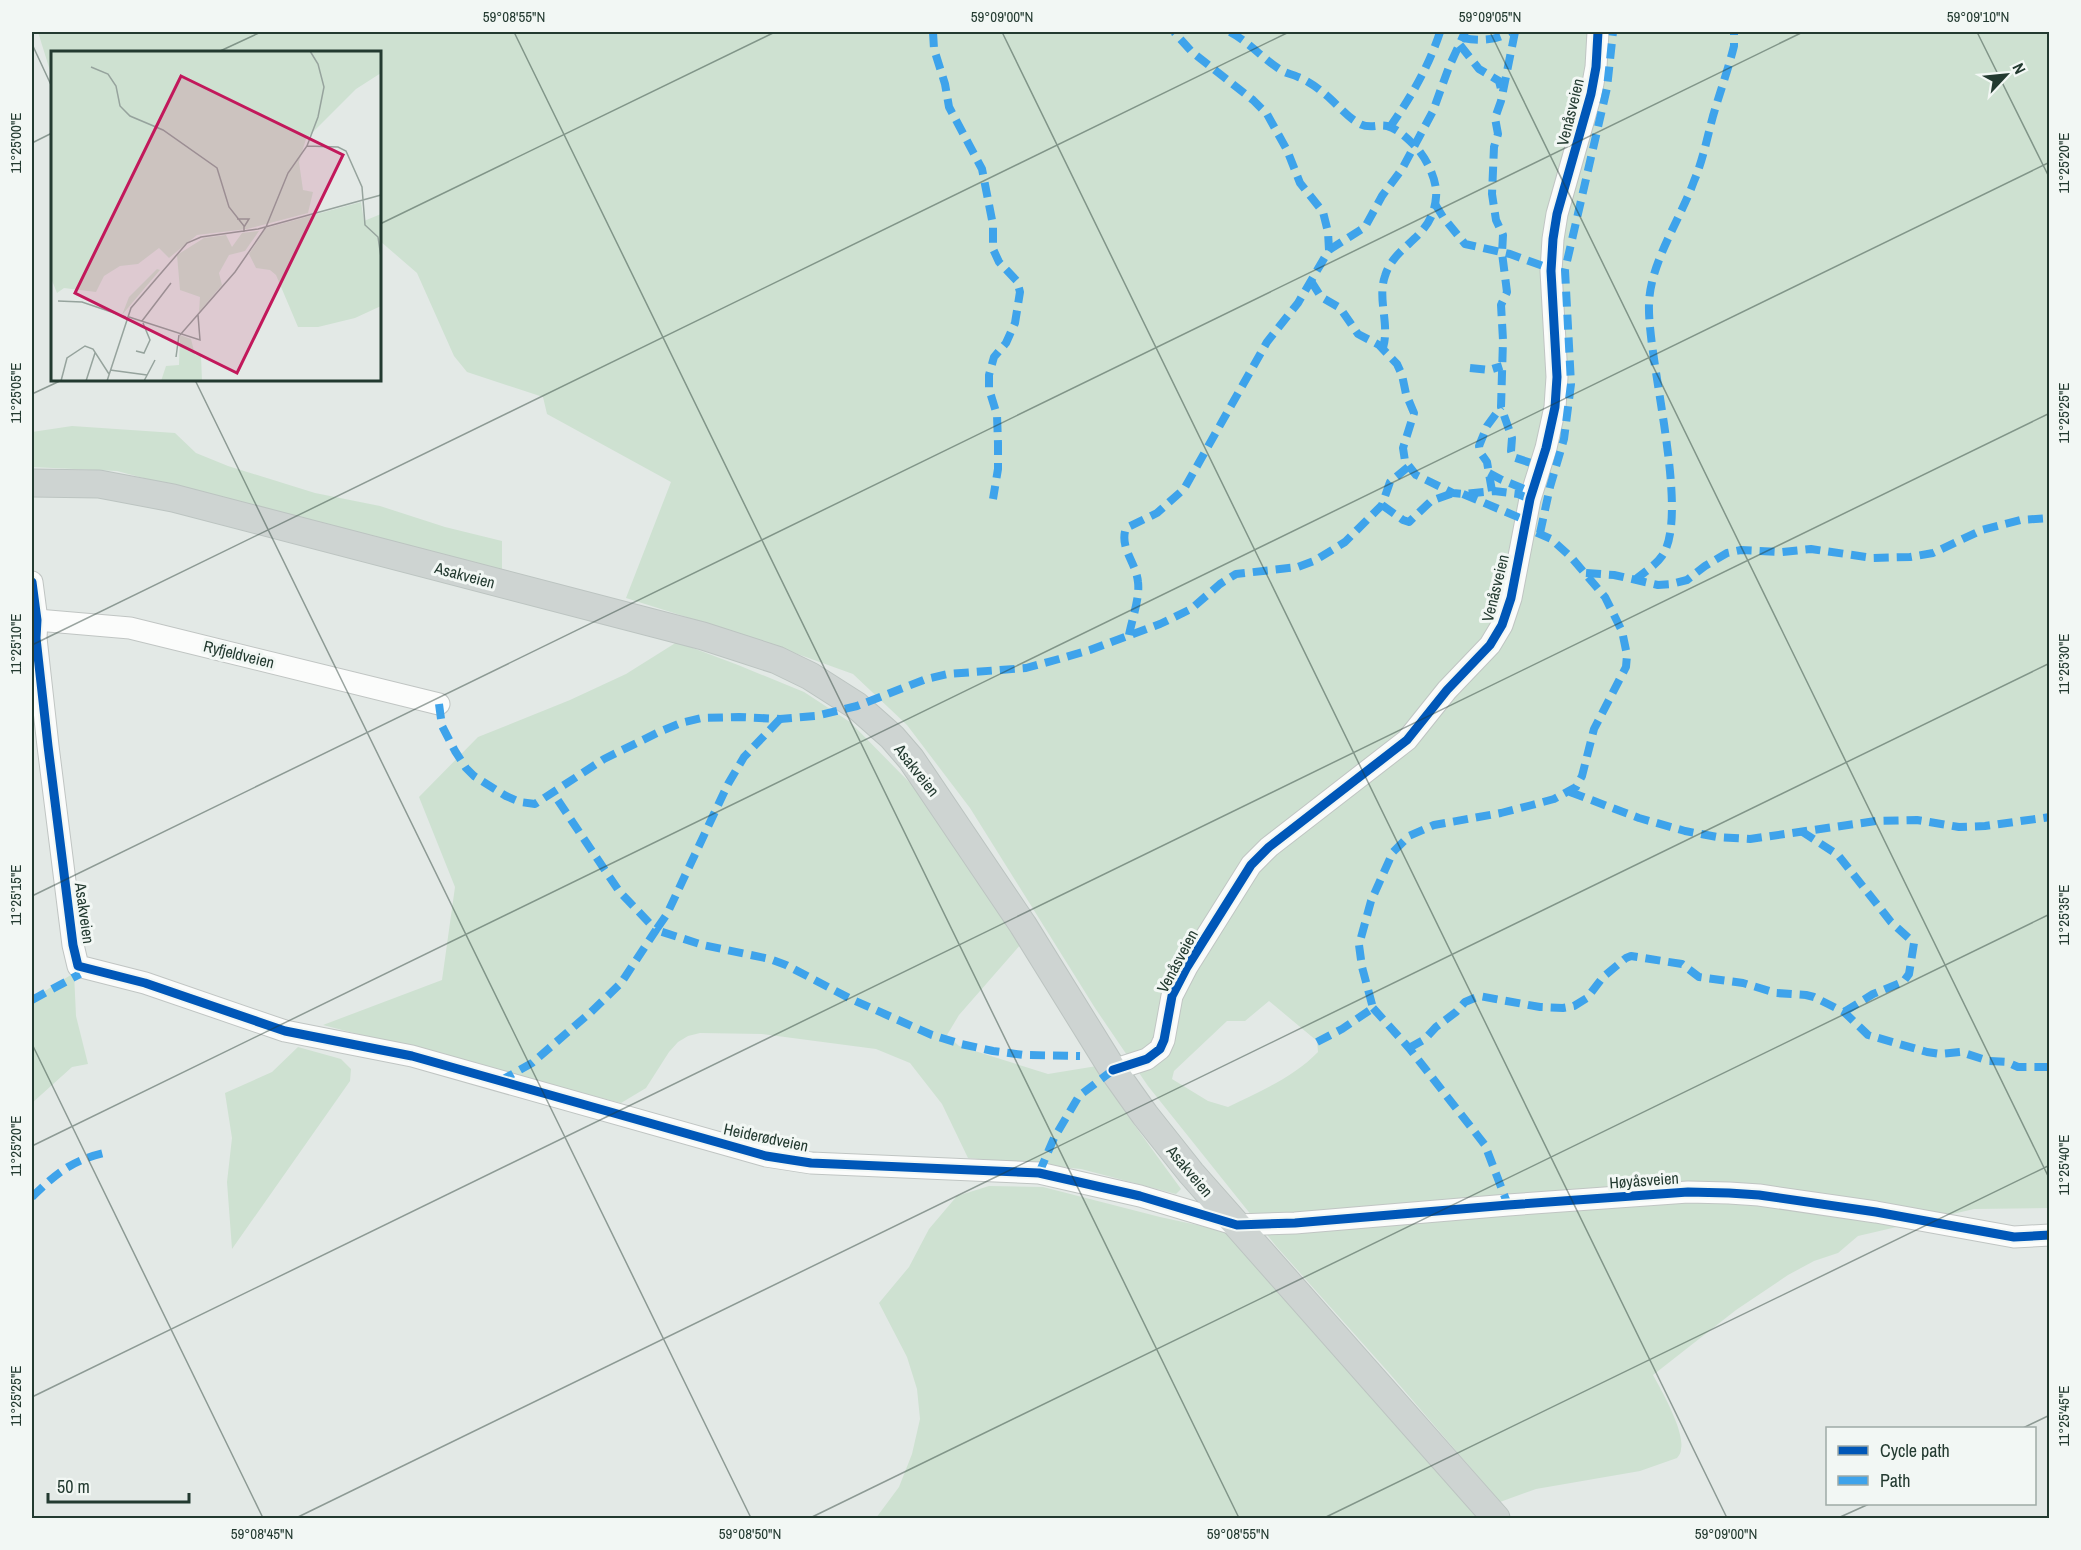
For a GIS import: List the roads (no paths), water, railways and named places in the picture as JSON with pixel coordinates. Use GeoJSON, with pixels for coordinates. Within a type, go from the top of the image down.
{"type":"FeatureCollection","features":[{"type":"Feature","properties":{"kind":"main road","name":"Asakveien"},"geometry":{"type":"LineString","coordinates":[[32,483],[99,484],[173,498],[703,636],[768,657],[810,676],[862,711],[892,737],[911,759],[1035,943],[1113,1070],[1166,1142],[1237,1226],[1496,1518]]}},
{"type":"Feature","properties":{"kind":"street","name":"Venåsveien"},"geometry":{"type":"LineString","coordinates":[[1113,1070],[1147,1059],[1160,1049],[1172,996],[1187,967],[1251,865],[1269,847],[1407,740],[1447,690],[1490,645],[1503,625],[1511,598],[1530,498],[1546,448],[1555,407],[1557,377],[1551,271],[1553,240],[1557,214],[1591,94],[1596,67],[1598,32]]}},
{"type":"Feature","properties":{"kind":"street","name":"Asakveien"},"geometry":{"type":"LineString","coordinates":[[32,582],[35,633],[48,746],[78,966],[145,983],[295,1034]]}},
{"type":"Feature","properties":{"kind":"street","name":"Ryfjeldveien"},"geometry":{"type":"LineString","coordinates":[[35,633],[130,628],[439,704]]}},
{"type":"Feature","properties":{"kind":"street","name":"Heiderødveien"},"geometry":{"type":"LineString","coordinates":[[295,1034],[412,1056],[766,1156],[810,1163],[1039,1173],[1140,1196],[1237,1226]]}},
{"type":"Feature","properties":{"kind":"street","name":"Høyåsveien"},"geometry":{"type":"LineString","coordinates":[[1237,1226],[1688,1192],[1730,1192],[1876,1212],[2014,1237],[2049,1235]]}}]}
